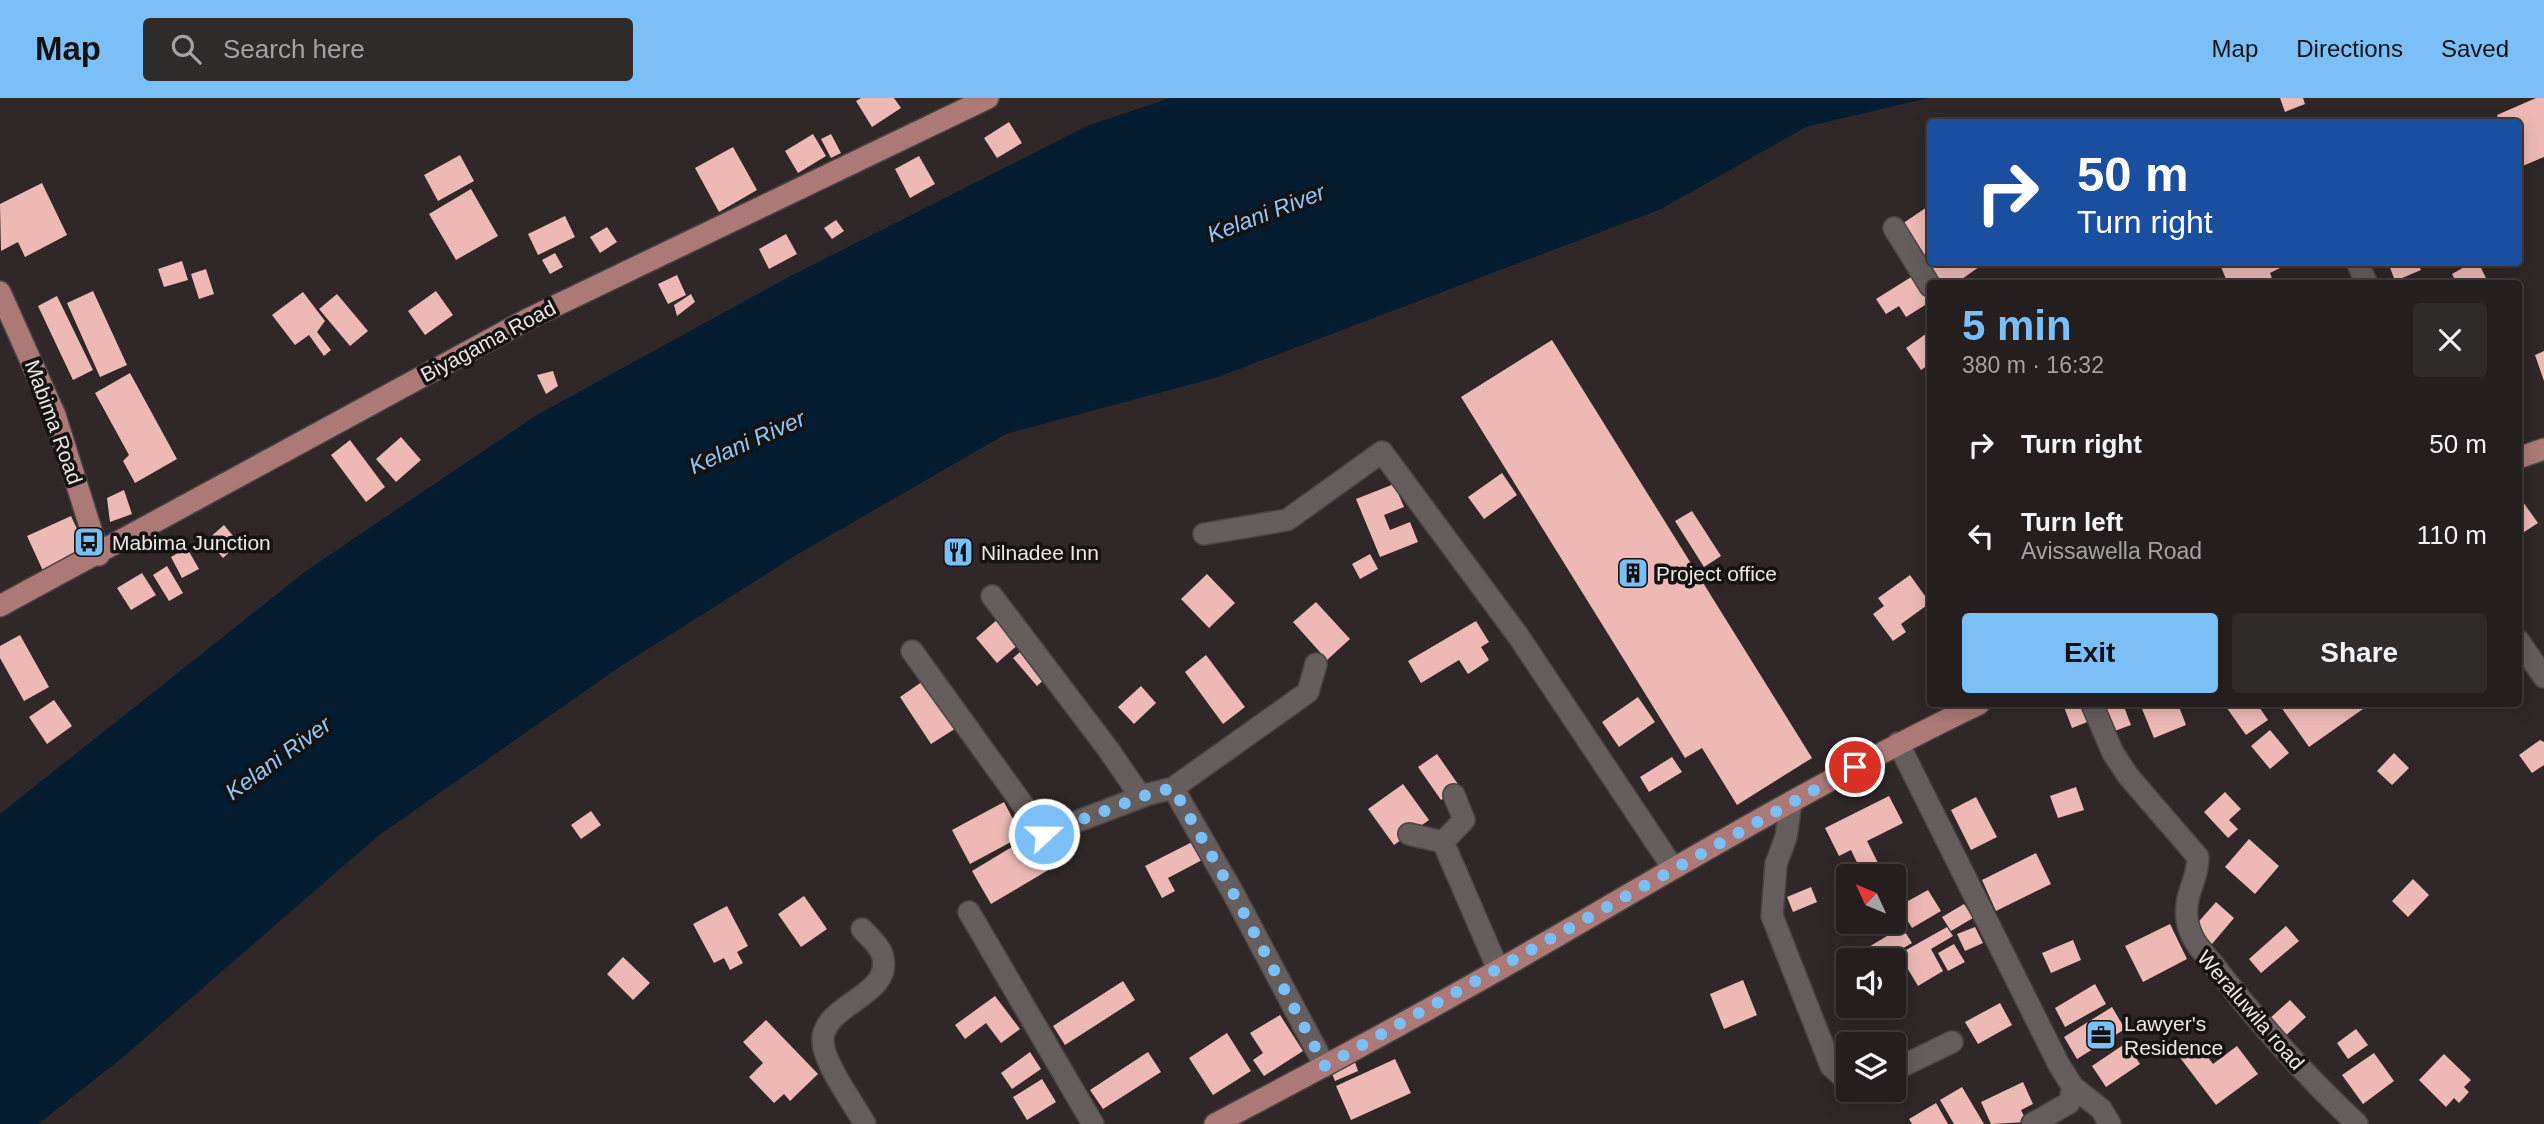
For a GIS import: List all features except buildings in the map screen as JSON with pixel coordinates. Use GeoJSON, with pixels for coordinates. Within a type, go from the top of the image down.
{"type":"FeatureCollection","features":[{"type":"Feature","properties":{"kind":"main road","name":"Biyagama Road"},"geometry":{"type":"LineString","coordinates":[[0,606],[99,555],[528,318],[988,98]]}},
{"type":"Feature","properties":{"kind":"main road","name":"Mabima Road"},"geometry":{"type":"LineString","coordinates":[[0,292],[55,415],[99,555]]}},
{"type":"Feature","properties":{"kind":"main road"},"geometry":{"type":"LineString","coordinates":[[2522,457],[2544,449]]}},
{"type":"Feature","properties":{"kind":"main road"},"geometry":{"type":"LineString","coordinates":[[1216,1124],[1325,1066],[1898,743],[1973,707]]}},
{"type":"Feature","properties":{"kind":"street"},"geometry":{"type":"LineString","coordinates":[[1894,228],[1927,281]]}},
{"type":"Feature","properties":{"kind":"street"},"geometry":{"type":"LineString","coordinates":[[1204,534],[1287,520],[1382,452],[1518,637],[1673,868]]}},
{"type":"Feature","properties":{"kind":"street"},"geometry":{"type":"LineString","coordinates":[[992,596],[1141,797]]}},
{"type":"Feature","properties":{"kind":"street"},"geometry":{"type":"LineString","coordinates":[[2522,646],[2544,677]]}},
{"type":"Feature","properties":{"kind":"street"},"geometry":{"type":"LineString","coordinates":[[912,651],[1044,834],[1141,797],[1173,788],[1308,692],[1316,664]]}},
{"type":"Feature","properties":{"kind":"street","name":"Weraluwila road"},"geometry":{"type":"LineString","coordinates":[[2093,707],[2113,753],[2123,769],[2198,857],[2198,871],[2186,897],[2187,922],[2196,946],[2286,1054],[2357,1124]]}},
{"type":"Feature","properties":{"kind":"street"},"geometry":{"type":"LineString","coordinates":[[1898,743],[2059,1065],[2073,1087],[2101,1109],[2110,1124]]}},
{"type":"Feature","properties":{"kind":"street"},"geometry":{"type":"LineString","coordinates":[[1173,788],[1232,891],[1325,1066]]}},
{"type":"Feature","properties":{"kind":"street"},"geometry":{"type":"LineString","coordinates":[[1443,842],[1464,820],[1454,794]]}},
{"type":"Feature","properties":{"kind":"street"},"geometry":{"type":"LineString","coordinates":[[1791,802],[1786,836],[1776,864],[1772,916],[1831,1066],[1836,1071]]}},
{"type":"Feature","properties":{"kind":"street"},"geometry":{"type":"LineString","coordinates":[[1409,834],[1443,842]]}},
{"type":"Feature","properties":{"kind":"street"},"geometry":{"type":"LineString","coordinates":[[1443,842],[1498,969]]}},
{"type":"Feature","properties":{"kind":"street"},"geometry":{"type":"LineString","coordinates":[[969,912],[1093,1124]]}},
{"type":"Feature","properties":{"kind":"street"},"geometry":{"type":"LineString","coordinates":[[862,929],[882,953],[883,970],[875,984],[831,1020],[823,1037],[826,1056],[865,1124]]}},
{"type":"Feature","properties":{"kind":"street"},"geometry":{"type":"LineString","coordinates":[[1906,1064],[1952,1042]]}},
{"type":"Feature","properties":{"kind":"street"},"geometry":{"type":"LineString","coordinates":[[2032,1124],[2069,1103],[2073,1087]]}},
{"type":"Feature","properties":{"kind":"water","name":"Kelani River"},"geometry":{"type":"Polygon","coordinates":[[[1170,98],[1928,98],[1806,127],[1661,209],[1218,377],[1006,434],[798,554],[621,666],[378,836],[122,1058],[38,1124],[0,1124],[0,814],[306,571],[535,416],[787,278],[1087,126],[1170,98]]]}},
{"type":"Feature","properties":{"kind":"place","name":"Mabima Junction"},"geometry":{"type":"Point","coordinates":[89,542]}},
{"type":"Feature","properties":{"kind":"place","name":"Nilnadee Inn"},"geometry":{"type":"Point","coordinates":[958,552]}},
{"type":"Feature","properties":{"kind":"place","name":"Project office"},"geometry":{"type":"Point","coordinates":[1633,573]}},
{"type":"Feature","properties":{"kind":"place","name":"Lawyer's Residence"},"geometry":{"type":"Point","coordinates":[2101,1035]}},
{"type":"Feature","properties":{"kind":"route"},"geometry":{"type":"LineString","coordinates":[[1044,834],[1149,794],[1173,788],[1232,891],[1325,1066],[1855,767]]}}]}
